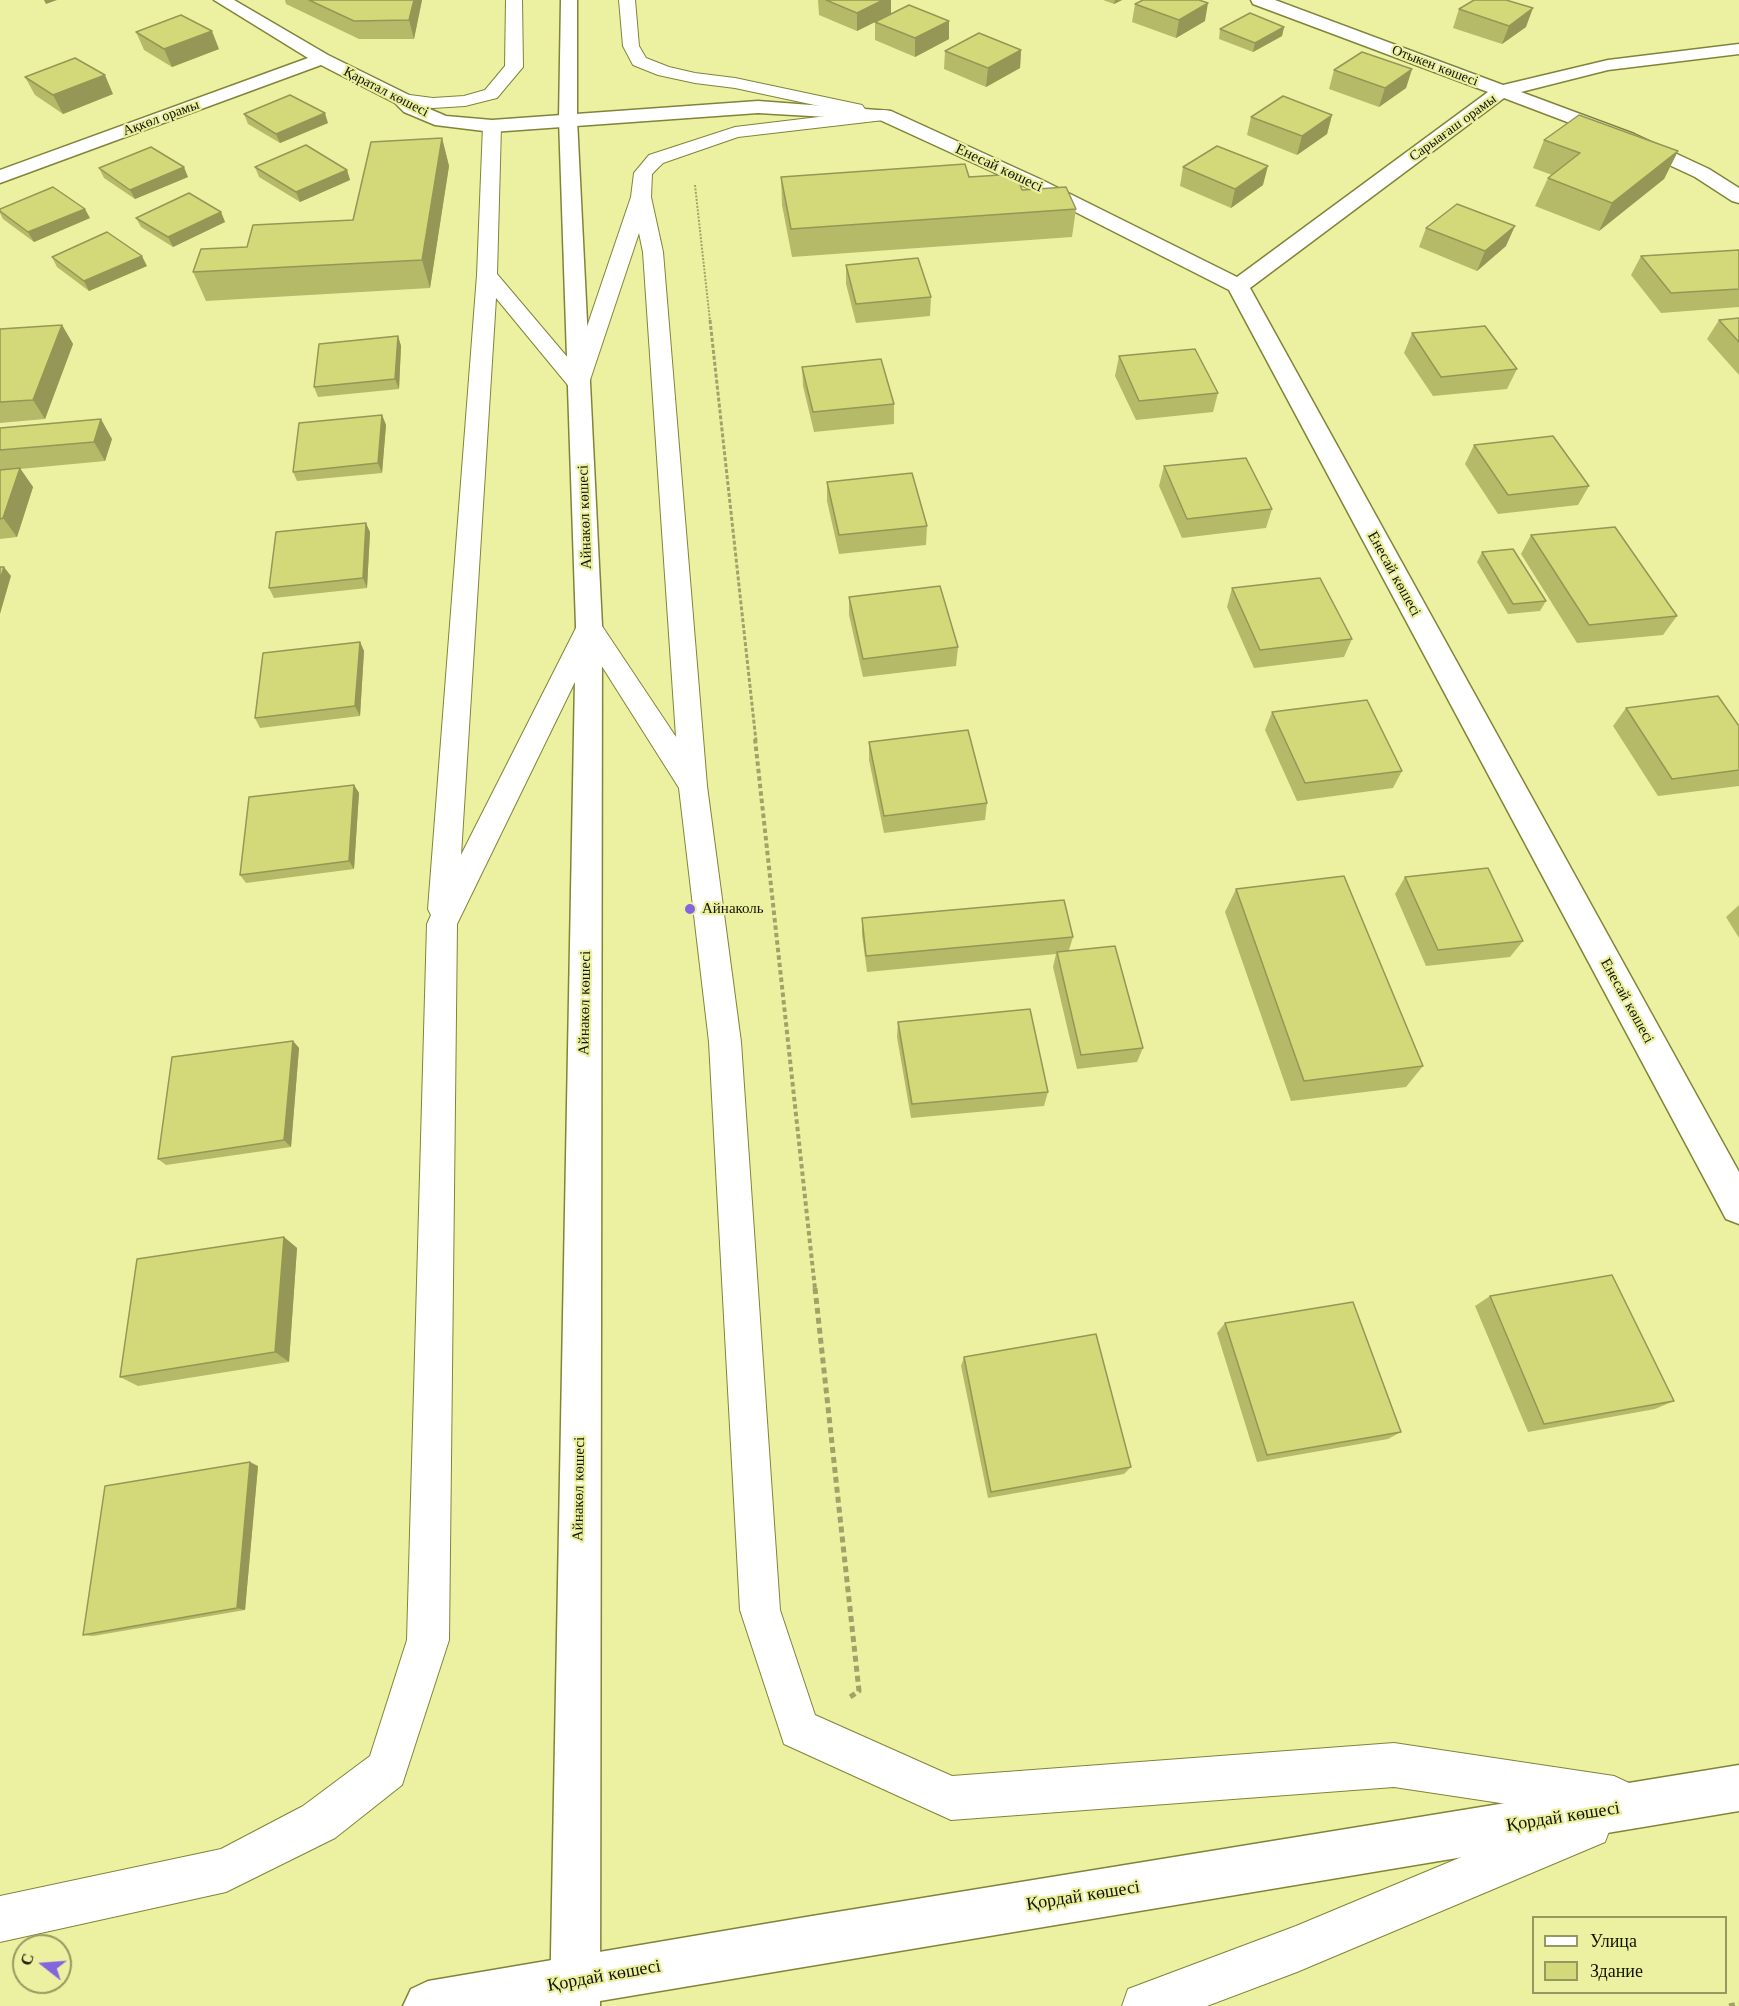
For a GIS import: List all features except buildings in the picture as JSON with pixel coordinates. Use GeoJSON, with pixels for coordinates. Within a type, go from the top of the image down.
{"type":"FeatureCollection","features":[{"type":"Feature","properties":{"kind":"street","name":"Қаратал көшесі"},"geometry":{"type":"LineString","coordinates":[[222,0],[322,59],[402,99],[411,108],[442,121],[492,126],[758,107],[884,115]]}},
{"type":"Feature","properties":{"kind":"street","name":"Айнакөл көшесі"},"geometry":{"type":"LineString","coordinates":[[569,0],[568,119],[589,626],[575,1993]]}},
{"type":"Feature","properties":{"kind":"street","name":"Отыкен көшесі"},"geometry":{"type":"LineString","coordinates":[[1259,0],[1628,138],[1702,173],[1739,197]]}},
{"type":"Feature","properties":{"kind":"street","name":"Сарыағаш орамы"},"geometry":{"type":"LineString","coordinates":[[1238,286],[1502,91],[1608,65],[1739,49]]}},
{"type":"Feature","properties":{"kind":"street","name":"Ақкөл орамы"},"geometry":{"type":"LineString","coordinates":[[0,177],[322,59]]}},
{"type":"Feature","properties":{"kind":"street","name":"Енесай көшесі"},"geometry":{"type":"LineString","coordinates":[[884,115],[1035,184],[1238,286],[1739,1207]]}},
{"type":"Feature","properties":{"kind":"street","name":"Қордай көшесі"},"geometry":{"type":"LineString","coordinates":[[428,2006],[575,1993],[1739,1788]]}},
{"type":"Feature","properties":{"kind":"lane"},"geometry":{"type":"LineString","coordinates":[[402,99],[433,104],[465,101],[491,94],[514,67],[514,0]]}},
{"type":"Feature","properties":{"kind":"lane"},"geometry":{"type":"LineString","coordinates":[[627,0],[631,46],[639,60],[664,72],[735,83],[884,115]]}},
{"type":"Feature","properties":{"kind":"lane"},"geometry":{"type":"LineString","coordinates":[[579,384],[641,197],[643,173],[656,159],[735,132],[884,115]]}},
{"type":"Feature","properties":{"kind":"lane"},"geometry":{"type":"LineString","coordinates":[[0,1919],[226,1870],[319,1822],[387,1770],[428,1640],[442,924],[487,275],[492,126]]}},
{"type":"Feature","properties":{"kind":"lane"},"geometry":{"type":"LineString","coordinates":[[641,197],[653,252],[693,786],[725,1042],[760,1610],[799,1729],[951,1798],[1394,1765],[1645,1803]]}},
{"type":"Feature","properties":{"kind":"lane"},"geometry":{"type":"LineString","coordinates":[[487,275],[579,384]]}},
{"type":"Feature","properties":{"kind":"lane"},"geometry":{"type":"LineString","coordinates":[[442,924],[589,626]]}},
{"type":"Feature","properties":{"kind":"lane"},"geometry":{"type":"LineString","coordinates":[[589,626],[693,786]]}},
{"type":"Feature","properties":{"kind":"lane"},"geometry":{"type":"LineString","coordinates":[[1145,2006],[1297,1949],[1645,1803]]}},
{"type":"Feature","properties":{"kind":"path"},"geometry":{"type":"LineString","coordinates":[[691,147],[859,1691],[799,1729]]}},
{"type":"Feature","properties":{"kind":"path"},"geometry":{"type":"LineString","coordinates":[[1729,2006],[1739,2004]]}},
{"type":"Feature","properties":{"kind":"place","name":"Айнаколь"},"geometry":{"type":"Point","coordinates":[690,909]}}]}
